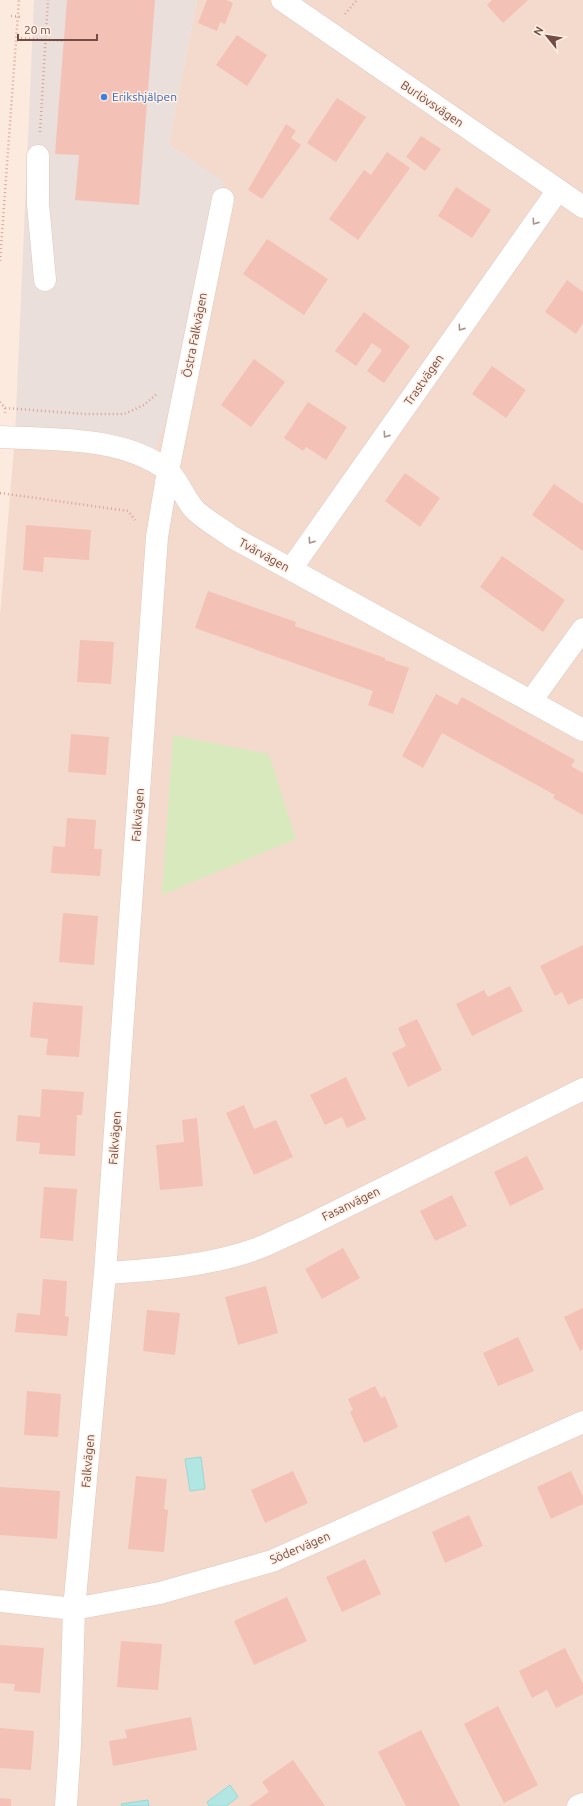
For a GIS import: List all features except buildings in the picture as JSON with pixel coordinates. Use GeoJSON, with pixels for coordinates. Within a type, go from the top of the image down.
{"type":"FeatureCollection","features":[{"type":"Feature","properties":{"kind":"street","name":"Burlövsvägen"},"geometry":{"type":"LineString","coordinates":[[282,0],[583,207]]}},
{"type":"Feature","properties":{"kind":"street"},"geometry":{"type":"LineString","coordinates":[[38,156],[38,204],[45,280]]}},
{"type":"Feature","properties":{"kind":"street","name":"Trastvägen"},"geometry":{"type":"LineString","coordinates":[[291,569],[558,190]]}},
{"type":"Feature","properties":{"kind":"street","name":"Östra Falkvägen"},"geometry":{"type":"LineString","coordinates":[[168,471],[223,199]]}},
{"type":"Feature","properties":{"kind":"street","name":"Tvärvägen"},"geometry":{"type":"LineString","coordinates":[[0,437],[66,440],[128,449],[168,471],[195,510],[232,537],[583,730]]}},
{"type":"Feature","properties":{"kind":"street","name":"Falkvägen"},"geometry":{"type":"LineString","coordinates":[[66,1806],[70,1745],[74,1609],[105,1273],[157,537],[168,471]]}},
{"type":"Feature","properties":{"kind":"street"},"geometry":{"type":"LineString","coordinates":[[531,701],[583,629]]}},
{"type":"Feature","properties":{"kind":"street","name":"Fasanvägen"},"geometry":{"type":"LineString","coordinates":[[105,1273],[157,1270],[212,1260],[256,1249],[301,1229],[583,1089]]}},
{"type":"Feature","properties":{"kind":"street","name":"Södervägen"},"geometry":{"type":"LineString","coordinates":[[0,1601],[74,1609],[160,1593],[272,1562],[583,1422]]}},
{"type":"Feature","properties":{"kind":"street"},"geometry":{"type":"LineString","coordinates":[[578,1806],[583,1804]]}},
{"type":"Feature","properties":{"kind":"path"},"geometry":{"type":"LineString","coordinates":[[0,261],[19,0]]}},
{"type":"Feature","properties":{"kind":"path"},"geometry":{"type":"LineString","coordinates":[[38,156],[48,0]]}},
{"type":"Feature","properties":{"kind":"path"},"geometry":{"type":"LineString","coordinates":[[11,16],[23,17]]}},
{"type":"Feature","properties":{"kind":"path"},"geometry":{"type":"LineString","coordinates":[[17,38],[64,41]]}},
{"type":"Feature","properties":{"kind":"path"},"geometry":{"type":"LineString","coordinates":[[5,408],[85,414],[124,414],[144,405],[161,391]]}},
{"type":"Feature","properties":{"kind":"path"},"geometry":{"type":"LineString","coordinates":[[0,493],[128,511],[147,536],[157,537]]}},
{"type":"Feature","properties":{"kind":"shaded area"},"geometry":{"type":"Polygon","coordinates":[[[34,0],[197,0],[169,144],[224,182],[187,371],[154,451],[15,436],[34,0]]]}},
{"type":"Feature","properties":{"kind":"shaded area"},"geometry":{"type":"Polygon","coordinates":[[[197,0],[583,0],[583,1806],[0,1806],[0,615],[15,436],[169,144],[197,0]]]}},
{"type":"Feature","properties":{"kind":"green space"},"geometry":{"type":"Polygon","coordinates":[[[173,735],[269,754],[296,839],[162,895],[173,735]]]}},
{"type":"Feature","properties":{"kind":"water"},"geometry":{"type":"Polygon","coordinates":[[[201,1457],[205,1489],[190,1491],[185,1459],[201,1457]]]}},
{"type":"Feature","properties":{"kind":"water"},"geometry":{"type":"Polygon","coordinates":[[[230,1785],[238,1797],[226,1806],[209,1806],[207,1802],[230,1785]]]}},
{"type":"Feature","properties":{"kind":"water"},"geometry":{"type":"Polygon","coordinates":[[[148,1800],[149,1806],[122,1806],[121,1804],[148,1800]]]}},
{"type":"Feature","properties":{"kind":"place","name":"Erikshjälpen"},"geometry":{"type":"Point","coordinates":[104,97]}}]}
